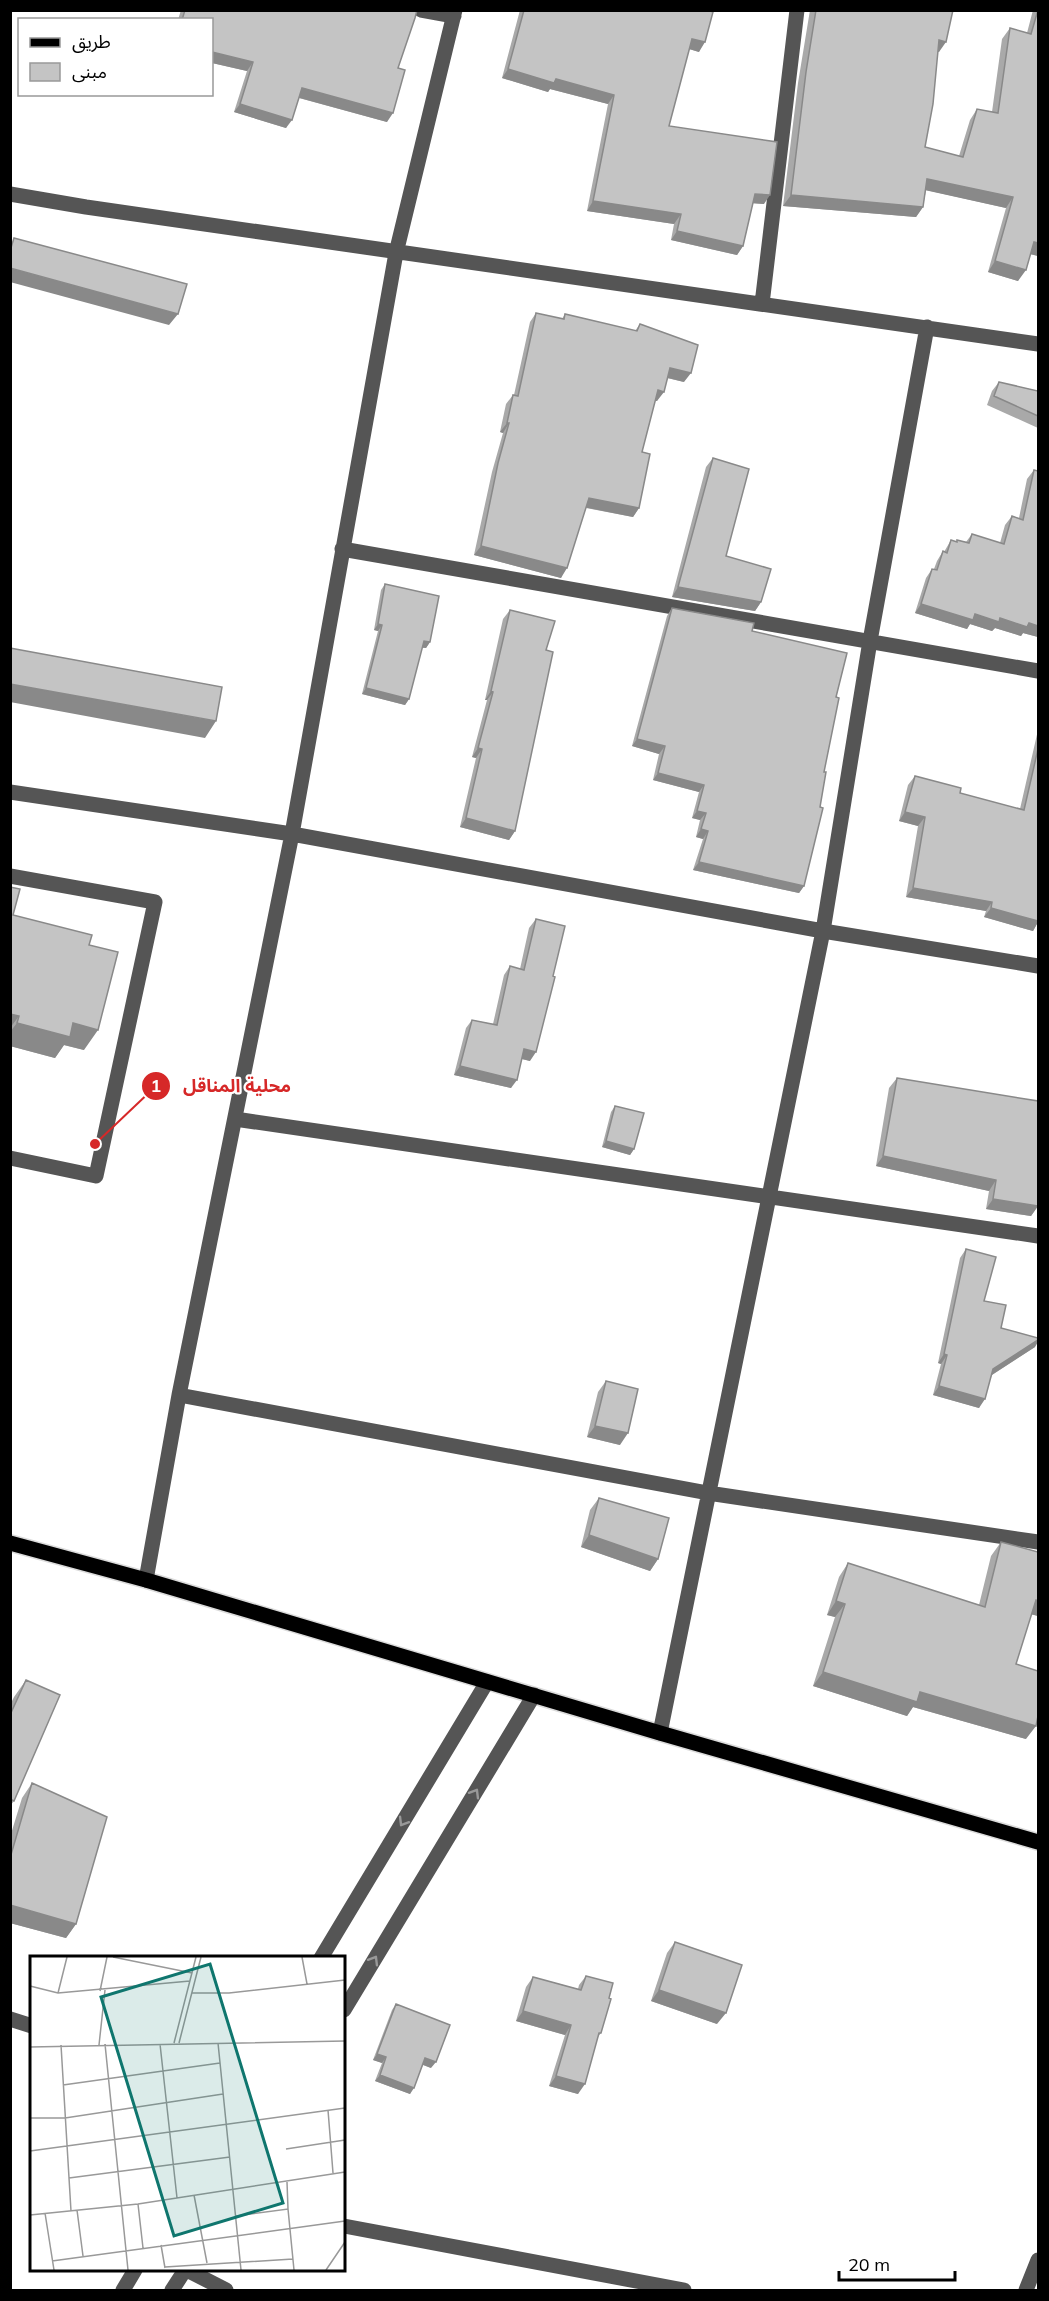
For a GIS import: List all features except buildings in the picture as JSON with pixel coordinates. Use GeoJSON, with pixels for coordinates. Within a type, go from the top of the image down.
{"type":"FeatureCollection","features":[{"type":"Feature","properties":{"kind":"main road"},"geometry":{"type":"LineString","coordinates":[[10,1542],[1038,1842]]}},
{"type":"Feature","properties":{"kind":"street"},"geometry":{"type":"LineString","coordinates":[[146,1580],[179,1395],[292,834],[396,253],[455,13],[421,10]]}},
{"type":"Feature","properties":{"kind":"street"},"geometry":{"type":"LineString","coordinates":[[762,304],[797,10]]}},
{"type":"Feature","properties":{"kind":"street"},"geometry":{"type":"LineString","coordinates":[[10,194],[396,253],[1038,344]]}},
{"type":"Feature","properties":{"kind":"street"},"geometry":{"type":"LineString","coordinates":[[660,1733],[824,932],[870,641],[927,327]]}},
{"type":"Feature","properties":{"kind":"street"},"geometry":{"type":"LineString","coordinates":[[342,549],[1038,671]]}},
{"type":"Feature","properties":{"kind":"street"},"geometry":{"type":"LineString","coordinates":[[10,792],[292,834],[824,932],[1038,966]]}},
{"type":"Feature","properties":{"kind":"street"},"geometry":{"type":"LineString","coordinates":[[10,876],[155,902],[96,1176],[10,1158]]}},
{"type":"Feature","properties":{"kind":"street"},"geometry":{"type":"LineString","coordinates":[[235,1119],[1038,1236]]}},
{"type":"Feature","properties":{"kind":"street"},"geometry":{"type":"LineString","coordinates":[[179,1395],[708,1493],[1038,1542]]}},
{"type":"Feature","properties":{"kind":"street"},"geometry":{"type":"LineString","coordinates":[[322,1956],[488,1682]]}},
{"type":"Feature","properties":{"kind":"street"},"geometry":{"type":"LineString","coordinates":[[345,2008],[534,1695]]}},
{"type":"Feature","properties":{"kind":"street"},"geometry":{"type":"LineString","coordinates":[[10,2019],[30,2025]]}},
{"type":"Feature","properties":{"kind":"street"},"geometry":{"type":"LineString","coordinates":[[345,2226],[684,2290]]}},
{"type":"Feature","properties":{"kind":"street"},"geometry":{"type":"LineString","coordinates":[[1026,2290],[1038,2260]]}},
{"type":"Feature","properties":{"kind":"street"},"geometry":{"type":"LineString","coordinates":[[123,2290],[134,2271]]}},
{"type":"Feature","properties":{"kind":"street"},"geometry":{"type":"LineString","coordinates":[[172,2290],[185,2271]]}},
{"type":"Feature","properties":{"kind":"street"},"geometry":{"type":"LineString","coordinates":[[188,2271],[226,2290]]}},
{"type":"Feature","properties":{"kind":"place","name":"محلية المناقل"},"geometry":{"type":"Point","coordinates":[95,1144]}}]}
